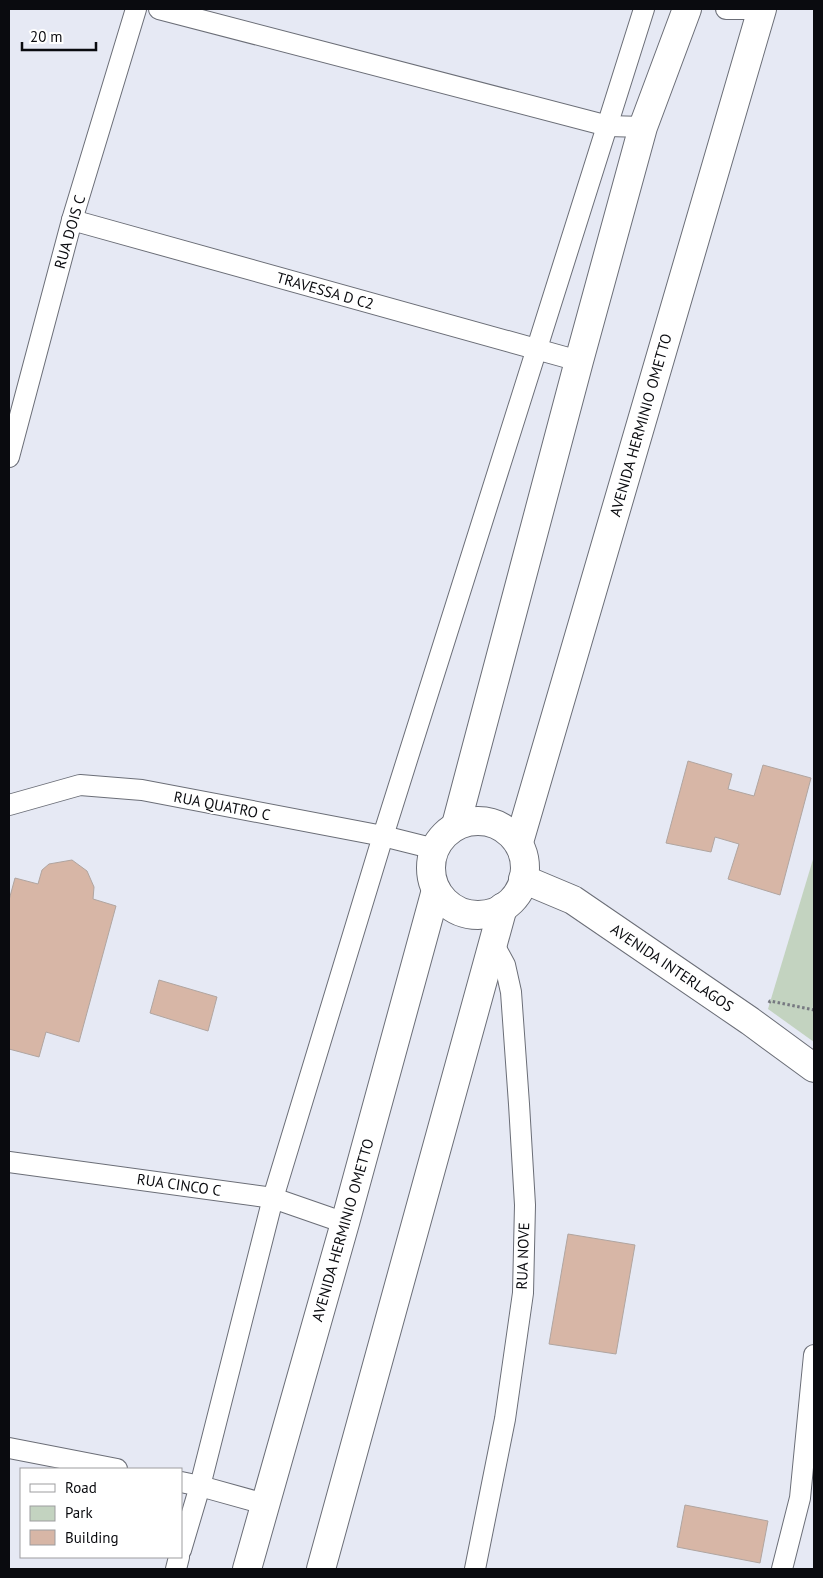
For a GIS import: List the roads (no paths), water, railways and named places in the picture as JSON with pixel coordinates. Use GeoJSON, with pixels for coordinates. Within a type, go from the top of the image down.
{"type":"FeatureCollection","features":[{"type":"Feature","properties":{"kind":"street","name":"RUA DOIS C"},"geometry":{"type":"LineString","coordinates":[[9,457],[16,402],[136,9]]}},
{"type":"Feature","properties":{"kind":"street"},"geometry":{"type":"LineString","coordinates":[[159,9],[608,126],[643,127]]}},
{"type":"Feature","properties":{"kind":"street"},"geometry":{"type":"LineString","coordinates":[[182,1543],[191,1484],[273,1198],[535,350],[556,291],[644,9]]}},
{"type":"Feature","properties":{"kind":"street"},"geometry":{"type":"LineString","coordinates":[[456,825],[643,127],[687,9]]}},
{"type":"Feature","properties":{"kind":"street"},"geometry":{"type":"LineString","coordinates":[[726,9],[745,9]]}},
{"type":"Feature","properties":{"kind":"street","name":"AVENIDA HERMINIO OMETTO"},"geometry":{"type":"LineString","coordinates":[[519,842],[762,9]]}},
{"type":"Feature","properties":{"kind":"street","name":"TRAVESSA D C2"},"geometry":{"type":"LineString","coordinates":[[72,220],[579,361]]}},
{"type":"Feature","properties":{"kind":"street","name":"RUA QUATRO C"},"geometry":{"type":"LineString","coordinates":[[9,805],[80,786],[133,790],[384,836],[435,849]]}},
{"type":"Feature","properties":{"kind":"street"},"geometry":{"type":"LineString","coordinates":[[474,820],[490,821],[504,828],[519,842],[525,868],[523,879],[514,897],[503,907],[489,914],[473,915],[458,911],[446,903],[436,890],[431,876],[431,860],[435,849],[446,833],[456,825],[474,820]]}},
{"type":"Feature","properties":{"kind":"street","name":"AVENIDA INTERLAGOS"},"geometry":{"type":"LineString","coordinates":[[523,879],[573,900],[750,1021],[814,1068]]}},
{"type":"Feature","properties":{"kind":"street","name":"AVENIDA HERMINIO OMETTO"},"geometry":{"type":"LineString","coordinates":[[247,1569],[345,1223],[436,890]]}},
{"type":"Feature","properties":{"kind":"street"},"geometry":{"type":"LineString","coordinates":[[321,1569],[503,907]]}},
{"type":"Feature","properties":{"kind":"street","name":"RUA NOVE"},"geometry":{"type":"LineString","coordinates":[[476,1569],[505,1420],[523,1293],[524,1205],[519,1104],[510,992],[505,965],[494,943]]}},
{"type":"Feature","properties":{"kind":"street","name":"RUA CINCO C"},"geometry":{"type":"LineString","coordinates":[[9,1162],[273,1198],[345,1223]]}},
{"type":"Feature","properties":{"kind":"street"},"geometry":{"type":"LineString","coordinates":[[782,1569],[800,1498],[814,1355]]}},
{"type":"Feature","properties":{"kind":"street"},"geometry":{"type":"LineString","coordinates":[[9,1448],[113,1468]]}},
{"type":"Feature","properties":{"kind":"street"},"geometry":{"type":"LineString","coordinates":[[191,1484],[265,1504]]}}]}
